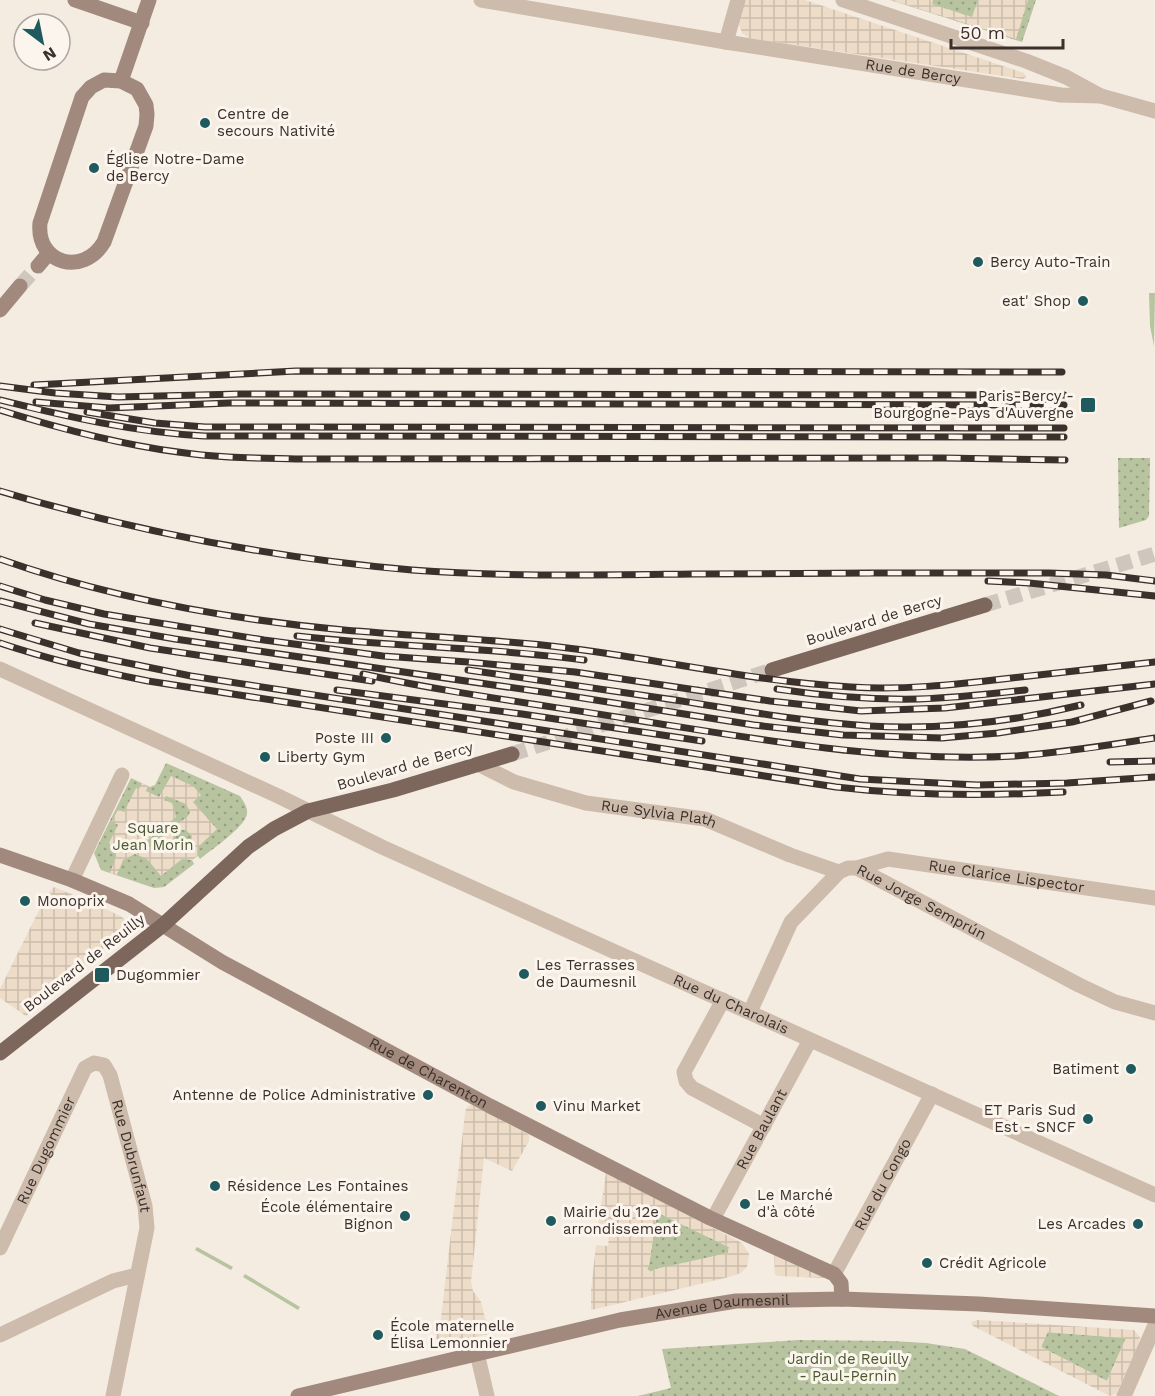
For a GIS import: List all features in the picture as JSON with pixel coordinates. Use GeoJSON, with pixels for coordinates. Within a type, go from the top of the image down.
{"type":"FeatureCollection","features":[{"type":"Feature","properties":{"kind":"main road"},"geometry":{"type":"LineString","coordinates":[[75,0],[142,23]]}},
{"type":"Feature","properties":{"kind":"main road"},"geometry":{"type":"LineString","coordinates":[[121,81],[149,0]]}},
{"type":"Feature","properties":{"kind":"main road"},"geometry":{"type":"LineString","coordinates":[[121,81],[129,84],[142,96],[147,114],[146,126],[104,242],[92,257],[83,261],[73,263],[60,260],[49,253],[40,236],[40,223],[82,98],[97,83],[121,81]]}},
{"type":"Feature","properties":{"kind":"main road"},"geometry":{"type":"LineString","coordinates":[[38,266],[49,253]]}},
{"type":"Feature","properties":{"kind":"main road"},"geometry":{"type":"LineString","coordinates":[[0,310],[20,286]]}},
{"type":"Feature","properties":{"kind":"main road","name":"Boulevard de Bercy"},"geometry":{"type":"LineString","coordinates":[[772,670],[985,605]]}},
{"type":"Feature","properties":{"kind":"main road","name":"Boulevard de Bercy"},"geometry":{"type":"LineString","coordinates":[[163,925],[248,847],[274,829],[308,811],[393,790],[512,754]]}},
{"type":"Feature","properties":{"kind":"main road","name":"Rue de Charenton"},"geometry":{"type":"LineString","coordinates":[[0,855],[72,880],[135,907],[222,962],[453,1086],[713,1219],[834,1274]]}},
{"type":"Feature","properties":{"kind":"main road","name":"Boulevard de Reuilly"},"geometry":{"type":"LineString","coordinates":[[0,1053],[163,925]]}},
{"type":"Feature","properties":{"kind":"main road"},"geometry":{"type":"LineString","coordinates":[[834,1274],[841,1283],[842,1299]]}},
{"type":"Feature","properties":{"kind":"main road","name":"Avenue Daumesnil"},"geometry":{"type":"LineString","coordinates":[[298,1396],[620,1320],[736,1301],[842,1299],[979,1304],[1155,1316]]}},
{"type":"Feature","properties":{"kind":"street","name":"Rue de Bercy"},"geometry":{"type":"LineString","coordinates":[[481,0],[726,42],[1061,95],[1101,96]]}},
{"type":"Feature","properties":{"kind":"street"},"geometry":{"type":"LineString","coordinates":[[726,42],[738,0]]}},
{"type":"Feature","properties":{"kind":"street","name":"Rue de Bercy"},"geometry":{"type":"LineString","coordinates":[[843,0],[1026,61],[1066,77],[1101,96],[1155,111]]}},
{"type":"Feature","properties":{"kind":"street"},"geometry":{"type":"LineString","coordinates":[[0,669],[308,811]]}},
{"type":"Feature","properties":{"kind":"street","name":"Rue Sylvia Plath"},"geometry":{"type":"LineString","coordinates":[[477,764],[514,782],[586,803],[705,819],[790,855],[839,872]]}},
{"type":"Feature","properties":{"kind":"street"},"geometry":{"type":"LineString","coordinates":[[72,880],[122,775]]}},
{"type":"Feature","properties":{"kind":"street","name":"Rue du Charolais"},"geometry":{"type":"LineString","coordinates":[[308,811],[382,847],[1155,1195]]}},
{"type":"Feature","properties":{"kind":"street","name":"Rue Clarice Lispector"},"geometry":{"type":"LineString","coordinates":[[857,868],[888,859],[1155,898]]}},
{"type":"Feature","properties":{"kind":"street","name":"Rue Jorge Semprún"},"geometry":{"type":"LineString","coordinates":[[750,1012],[791,922],[839,872],[848,868],[857,868],[1079,985],[1114,1002],[1155,1014]]}},
{"type":"Feature","properties":{"kind":"street"},"geometry":{"type":"LineString","coordinates":[[723,1000],[684,1072],[685,1078],[692,1088],[764,1126]]}},
{"type":"Feature","properties":{"kind":"street","name":"Rue Baulant"},"geometry":{"type":"LineString","coordinates":[[713,1219],[810,1040]]}},
{"type":"Feature","properties":{"kind":"street","name":"Rue Dugommier"},"geometry":{"type":"LineString","coordinates":[[0,1248],[85,1068],[94,1063],[99,1064]]}},
{"type":"Feature","properties":{"kind":"street","name":"Rue Dubrunfaut"},"geometry":{"type":"LineString","coordinates":[[99,1064],[104,1065],[110,1075],[145,1206],[147,1228],[113,1396]]}},
{"type":"Feature","properties":{"kind":"street","name":"Rue du Congo"},"geometry":{"type":"LineString","coordinates":[[834,1274],[932,1094]]}},
{"type":"Feature","properties":{"kind":"street"},"geometry":{"type":"LineString","coordinates":[[0,1335],[113,1281],[136,1275]]}},
{"type":"Feature","properties":{"kind":"street"},"geometry":{"type":"LineString","coordinates":[[1124,1396],[1155,1326]]}},
{"type":"Feature","properties":{"kind":"street"},"geometry":{"type":"LineString","coordinates":[[477,1353],[487,1396]]}},
{"type":"Feature","properties":{"kind":"green space"},"geometry":{"type":"Polygon","coordinates":[[[890,0],[1036,0],[1022,42],[890,0]]]}},
{"type":"Feature","properties":{"kind":"green space"},"geometry":{"type":"Polygon","coordinates":[[[1149,293],[1155,293],[1154,346],[1150,326],[1149,293]]]}},
{"type":"Feature","properties":{"kind":"green space"},"geometry":{"type":"Polygon","coordinates":[[[1118,458],[1150,458],[1149,516],[1146,520],[1119,528],[1118,458]]]}},
{"type":"Feature","properties":{"kind":"green space","name":"Square Jean Morin"},"geometry":{"type":"Polygon","coordinates":[[[166,763],[240,796],[247,814],[234,832],[200,859],[198,856],[192,860],[194,864],[164,887],[154,888],[101,870],[94,853],[131,778],[150,787],[155,785],[166,763]]]}},
{"type":"Feature","properties":{"kind":"green space"},"geometry":{"type":"Polygon","coordinates":[[[658,1210],[661,1214],[729,1247],[728,1253],[651,1272],[647,1269],[656,1217],[654,1213],[658,1210]]]}},
{"type":"Feature","properties":{"kind":"green space"},"geometry":{"type":"Polygon","coordinates":[[[197,1247],[233,1267],[231,1270],[195,1250],[197,1247]]]}},
{"type":"Feature","properties":{"kind":"green space"},"geometry":{"type":"Polygon","coordinates":[[[245,1274],[300,1307],[298,1310],[243,1277],[245,1274]]]}},
{"type":"Feature","properties":{"kind":"green space"},"geometry":{"type":"Polygon","coordinates":[[[1047,1332],[1126,1338],[1107,1381],[1041,1347],[1047,1332]]]}},
{"type":"Feature","properties":{"kind":"green space","name":"Jardin de Reuilly - Paul-Pernin"},"geometry":{"type":"Polygon","coordinates":[[[798,1340],[892,1341],[965,1349],[1059,1396],[638,1396],[671,1388],[662,1349],[798,1340]]]}},
{"type":"Feature","properties":{"kind":"shaded area"},"geometry":{"type":"Polygon","coordinates":[[[745,0],[805,0],[1024,73],[1026,77],[1023,79],[749,38],[742,33],[738,22],[745,0]]]}},
{"type":"Feature","properties":{"kind":"shaded area"},"geometry":{"type":"Polygon","coordinates":[[[890,0],[933,0],[932,4],[972,17],[978,0],[1028,0],[1016,39],[890,0]]]}},
{"type":"Feature","properties":{"kind":"shaded area"},"geometry":{"type":"Polygon","coordinates":[[[171,776],[193,786],[201,795],[193,802],[217,829],[198,847],[198,855],[192,860],[182,859],[161,876],[147,859],[135,854],[123,860],[117,875],[110,873],[116,851],[109,843],[118,825],[112,821],[118,809],[124,812],[136,788],[139,789],[142,783],[148,786],[146,791],[159,797],[171,776]],[[166,796],[164,800],[172,803],[176,817],[143,844],[147,849],[190,812],[186,804],[166,796]],[[181,830],[173,839],[177,846],[184,849],[191,844],[192,836],[186,830],[181,830]]]}},
{"type":"Feature","properties":{"kind":"shaded area"},"geometry":{"type":"Polygon","coordinates":[[[54,887],[122,917],[126,921],[126,931],[54,989],[53,995],[26,1016],[0,998],[0,989],[46,896],[54,887]]]}},
{"type":"Feature","properties":{"kind":"shaded area"},"geometry":{"type":"Polygon","coordinates":[[[471,1104],[529,1135],[529,1141],[512,1171],[484,1158],[471,1282],[473,1291],[481,1302],[489,1334],[438,1346],[436,1335],[440,1327],[465,1114],[471,1104]]]}},
{"type":"Feature","properties":{"kind":"shaded area"},"geometry":{"type":"Polygon","coordinates":[[[606,1173],[742,1243],[749,1254],[747,1267],[741,1273],[725,1278],[591,1310],[596,1245],[608,1246],[610,1227],[598,1226],[606,1173]],[[658,1210],[654,1213],[656,1217],[647,1269],[650,1272],[728,1253],[729,1247],[660,1214],[658,1210]]]}},
{"type":"Feature","properties":{"kind":"shaded area"},"geometry":{"type":"Polygon","coordinates":[[[774,1252],[826,1278],[777,1276],[774,1252]]]}},
{"type":"Feature","properties":{"kind":"shaded area"},"geometry":{"type":"Polygon","coordinates":[[[978,1320],[1134,1330],[1140,1337],[1138,1347],[1116,1394],[1110,1396],[973,1326],[971,1322],[978,1320]],[[1048,1332],[1041,1347],[1107,1381],[1126,1338],[1048,1332]]]}},
{"type":"Feature","properties":{"kind":"tunnel"},"geometry":{"type":"LineString","coordinates":[[20,286],[38,266]]}},
{"type":"Feature","properties":{"kind":"tunnel"},"geometry":{"type":"LineString","coordinates":[[985,605],[1155,554]]}},
{"type":"Feature","properties":{"kind":"tunnel"},"geometry":{"type":"LineString","coordinates":[[512,754],[772,670]]}},
{"type":"Feature","properties":{"kind":"railway"},"geometry":{"type":"LineString","coordinates":[[34,385],[296,371],[1062,372]]}},
{"type":"Feature","properties":{"kind":"railway"},"geometry":{"type":"LineString","coordinates":[[0,386],[55,393],[118,397],[240,394],[1064,395]]}},
{"type":"Feature","properties":{"kind":"railway"},"geometry":{"type":"LineString","coordinates":[[0,400],[101,423],[204,436],[1064,437]]}},
{"type":"Feature","properties":{"kind":"railway"},"geometry":{"type":"LineString","coordinates":[[36,402],[109,408],[229,403],[1064,405]]}},
{"type":"Feature","properties":{"kind":"railway"},"geometry":{"type":"LineString","coordinates":[[0,410],[133,445],[193,454],[237,457],[1065,460]]}},
{"type":"Feature","properties":{"kind":"railway"},"geometry":{"type":"LineString","coordinates":[[87,412],[155,423],[205,427],[1064,428]]}},
{"type":"Feature","properties":{"kind":"railway"},"geometry":{"type":"LineString","coordinates":[[0,491],[101,519],[204,541],[307,558],[412,570],[552,575],[1049,573],[1106,575],[1155,581]]}},
{"type":"Feature","properties":{"kind":"railway"},"geometry":{"type":"LineString","coordinates":[[0,559],[126,596],[256,620],[344,630],[562,647],[809,684],[870,688],[927,686],[1155,662]]}},
{"type":"Feature","properties":{"kind":"railway"},"geometry":{"type":"LineString","coordinates":[[988,581],[1155,596]]}},
{"type":"Feature","properties":{"kind":"railway"},"geometry":{"type":"LineString","coordinates":[[0,586],[45,600],[104,614],[264,640],[383,656],[575,672],[770,701],[861,711],[945,708],[1155,684]]}},
{"type":"Feature","properties":{"kind":"railway"},"geometry":{"type":"LineString","coordinates":[[0,601],[89,624],[175,639],[754,725],[843,735],[942,738],[998,733],[1072,722],[1151,701]]}},
{"type":"Feature","properties":{"kind":"railway"},"geometry":{"type":"LineString","coordinates":[[35,623],[150,648],[372,681]]}},
{"type":"Feature","properties":{"kind":"railway"},"geometry":{"type":"LineString","coordinates":[[0,629],[79,653],[191,676],[860,779],[977,785],[1067,783],[1155,777]]}},
{"type":"Feature","properties":{"kind":"railway"},"geometry":{"type":"LineString","coordinates":[[297,636],[512,652],[584,660]]}},
{"type":"Feature","properties":{"kind":"railway"},"geometry":{"type":"LineString","coordinates":[[0,643],[73,664],[148,681],[836,787],[950,794],[1063,792]]}},
{"type":"Feature","properties":{"kind":"railway"},"geometry":{"type":"LineString","coordinates":[[468,670],[796,719],[869,726],[949,726],[1029,716],[1081,705]]}},
{"type":"Feature","properties":{"kind":"railway"},"geometry":{"type":"LineString","coordinates":[[363,674],[460,693],[720,733],[867,752],[917,756],[1015,756],[1155,738]]}},
{"type":"Feature","properties":{"kind":"railway"},"geometry":{"type":"LineString","coordinates":[[777,689],[848,697],[901,699],[959,697],[1025,690]]}},
{"type":"Feature","properties":{"kind":"railway"},"geometry":{"type":"LineString","coordinates":[[337,690],[522,714],[702,741]]}},
{"type":"Feature","properties":{"kind":"railway"},"geometry":{"type":"LineString","coordinates":[[1110,762],[1155,761]]}},
{"type":"Feature","properties":{"kind":"place","name":"Centre de secours Nativité"},"geometry":{"type":"Point","coordinates":[205,123]}},
{"type":"Feature","properties":{"kind":"place","name":"Église Notre-Dame de Bercy"},"geometry":{"type":"Point","coordinates":[94,168]}},
{"type":"Feature","properties":{"kind":"place","name":"Bercy Auto-Train"},"geometry":{"type":"Point","coordinates":[978,262]}},
{"type":"Feature","properties":{"kind":"place","name":"eat' Shop"},"geometry":{"type":"Point","coordinates":[1083,301]}},
{"type":"Feature","properties":{"kind":"place","name":"Paris-Bercy - Bourgogne-Pays d'Auvergne"},"geometry":{"type":"Point","coordinates":[1088,405]}},
{"type":"Feature","properties":{"kind":"place","name":"Poste III"},"geometry":{"type":"Point","coordinates":[386,738]}},
{"type":"Feature","properties":{"kind":"place","name":"Liberty Gym"},"geometry":{"type":"Point","coordinates":[265,757]}},
{"type":"Feature","properties":{"kind":"place","name":"Monoprix"},"geometry":{"type":"Point","coordinates":[25,901]}},
{"type":"Feature","properties":{"kind":"place","name":"Les Terrasses de Daumesnil"},"geometry":{"type":"Point","coordinates":[524,974]}},
{"type":"Feature","properties":{"kind":"place","name":"Dugommier"},"geometry":{"type":"Point","coordinates":[102,975]}},
{"type":"Feature","properties":{"kind":"place","name":"Batiment"},"geometry":{"type":"Point","coordinates":[1131,1069]}},
{"type":"Feature","properties":{"kind":"place","name":"Antenne de Police Administrative"},"geometry":{"type":"Point","coordinates":[428,1095]}},
{"type":"Feature","properties":{"kind":"place","name":"Vinu Market"},"geometry":{"type":"Point","coordinates":[541,1106]}},
{"type":"Feature","properties":{"kind":"place","name":"ET Paris Sud Est - SNCF"},"geometry":{"type":"Point","coordinates":[1088,1119]}},
{"type":"Feature","properties":{"kind":"place","name":"Résidence Les Fontaines"},"geometry":{"type":"Point","coordinates":[215,1186]}},
{"type":"Feature","properties":{"kind":"place","name":"Le Marché d'à côté"},"geometry":{"type":"Point","coordinates":[745,1204]}},
{"type":"Feature","properties":{"kind":"place","name":"École élémentaire Bignon"},"geometry":{"type":"Point","coordinates":[405,1216]}},
{"type":"Feature","properties":{"kind":"place","name":"Mairie du 12e arrondissement"},"geometry":{"type":"Point","coordinates":[551,1221]}},
{"type":"Feature","properties":{"kind":"place","name":"Les Arcades"},"geometry":{"type":"Point","coordinates":[1138,1224]}},
{"type":"Feature","properties":{"kind":"place","name":"Crédit Agricole"},"geometry":{"type":"Point","coordinates":[927,1263]}},
{"type":"Feature","properties":{"kind":"place","name":"École maternelle Élisa Lemonnier"},"geometry":{"type":"Point","coordinates":[378,1335]}}]}
